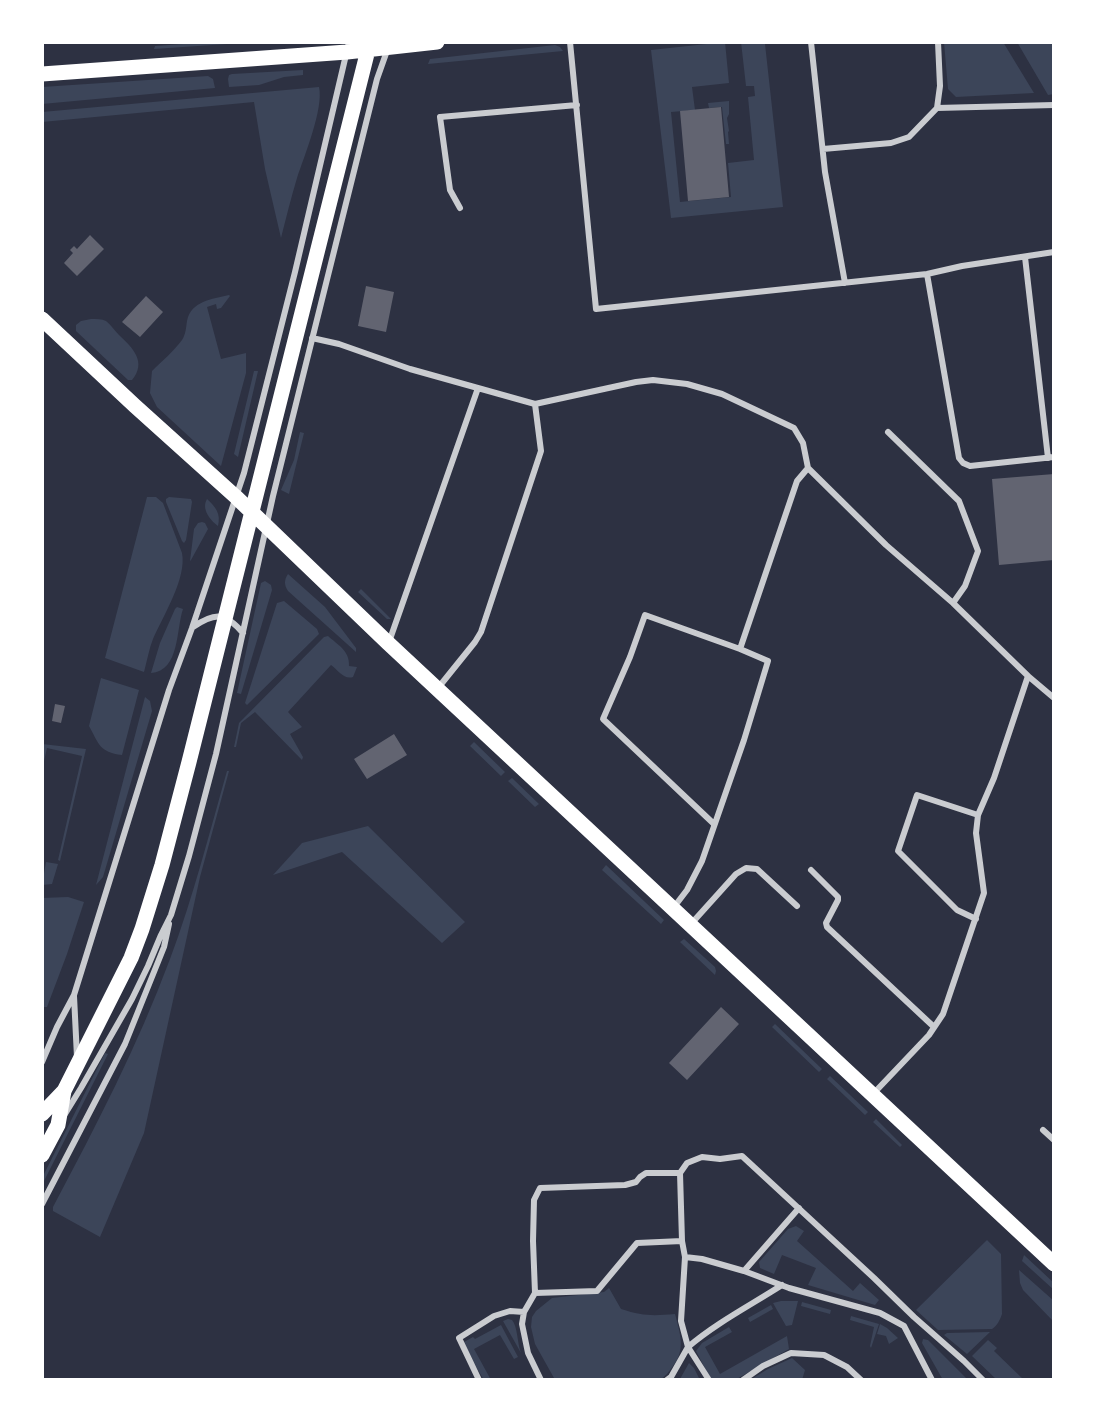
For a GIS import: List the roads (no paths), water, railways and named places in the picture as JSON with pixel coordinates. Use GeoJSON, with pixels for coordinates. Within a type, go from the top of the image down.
{"type":"FeatureCollection","features":[{"type":"Feature","properties":{"kind":"main road"},"geometry":{"type":"LineString","coordinates":[[42,1155],[58,1125],[64,1091],[131,958],[162,865],[370,42]]}},
{"type":"Feature","properties":{"kind":"main road"},"geometry":{"type":"LineString","coordinates":[[42,74],[348,47],[437,42]]}},
{"type":"Feature","properties":{"kind":"main road"},"geometry":{"type":"LineString","coordinates":[[42,320],[236,497],[388,643],[1054,1264]]}},
{"type":"Feature","properties":{"kind":"main road"},"geometry":{"type":"LineString","coordinates":[[42,1114],[64,1091]]}},
{"type":"Feature","properties":{"kind":"street"},"geometry":{"type":"LineString","coordinates":[[570,42],[596,309],[927,274],[962,266],[1054,252]]}},
{"type":"Feature","properties":{"kind":"street"},"geometry":{"type":"LineString","coordinates":[[811,42],[825,172],[845,283]]}},
{"type":"Feature","properties":{"kind":"street"},"geometry":{"type":"LineString","coordinates":[[823,149],[891,143],[909,137],[937,108],[940,86],[938,42]]}},
{"type":"Feature","properties":{"kind":"street"},"geometry":{"type":"LineString","coordinates":[[42,1204],[125,1044],[164,946],[216,754],[312,338],[377,79],[389,44]]}},
{"type":"Feature","properties":{"kind":"street"},"geometry":{"type":"LineString","coordinates":[[42,1062],[74,995],[169,690],[236,497],[296,272],[348,47]]}},
{"type":"Feature","properties":{"kind":"street"},"geometry":{"type":"LineString","coordinates":[[460,208],[450,190],[440,117],[577,105]]}},
{"type":"Feature","properties":{"kind":"street"},"geometry":{"type":"LineString","coordinates":[[937,108],[1054,105]]}},
{"type":"Feature","properties":{"kind":"street"},"geometry":{"type":"LineString","coordinates":[[927,274],[959,458],[963,464],[970,466],[1051,457],[1025,257]]}},
{"type":"Feature","properties":{"kind":"street"},"geometry":{"type":"LineString","coordinates":[[312,338],[339,344],[410,369],[535,404],[653,380],[687,384],[722,394],[794,428],[803,443],[808,468],[886,545],[953,603],[1054,698]]}},
{"type":"Feature","properties":{"kind":"street"},"geometry":{"type":"LineString","coordinates":[[388,643],[478,388]]}},
{"type":"Feature","properties":{"kind":"street"},"geometry":{"type":"LineString","coordinates":[[438,689],[481,632],[541,451],[535,404]]}},
{"type":"Feature","properties":{"kind":"street"},"geometry":{"type":"LineString","coordinates":[[888,432],[959,501],[978,551],[965,586],[953,603]]}},
{"type":"Feature","properties":{"kind":"street"},"geometry":{"type":"LineString","coordinates":[[740,649],[797,481],[808,468]]}},
{"type":"Feature","properties":{"kind":"street"},"geometry":{"type":"LineString","coordinates":[[674,908],[687,890],[702,861],[744,740],[768,661],[645,615],[630,657],[603,719],[714,824]]}},
{"type":"Feature","properties":{"kind":"street"},"geometry":{"type":"LineString","coordinates":[[192,628],[204,619],[218,616],[229,619],[243,633]]}},
{"type":"Feature","properties":{"kind":"street"},"geometry":{"type":"LineString","coordinates":[[873,1094],[929,1035],[943,1014],[984,893],[976,833],[978,815],[994,778],[1028,676]]}},
{"type":"Feature","properties":{"kind":"street"},"geometry":{"type":"LineString","coordinates":[[976,919],[957,910],[898,851],[917,795],[978,815]]}},
{"type":"Feature","properties":{"kind":"street"},"geometry":{"type":"LineString","coordinates":[[691,924],[736,874],[747,868],[757,869],[797,906]]}},
{"type":"Feature","properties":{"kind":"street"},"geometry":{"type":"LineString","coordinates":[[811,870],[838,897],[826,923],[827,927],[934,1027]]}},
{"type":"Feature","properties":{"kind":"street"},"geometry":{"type":"LineString","coordinates":[[58,1125],[132,999],[171,915]]}},
{"type":"Feature","properties":{"kind":"street"},"geometry":{"type":"LineString","coordinates":[[74,995],[77,1065]]}},
{"type":"Feature","properties":{"kind":"street"},"geometry":{"type":"LineString","coordinates":[[1043,1130],[1054,1140]]}},
{"type":"Feature","properties":{"kind":"street"},"geometry":{"type":"LineString","coordinates":[[709,1380],[688,1347],[681,1321],[685,1257],[682,1241],[680,1173],[687,1163],[702,1157],[720,1159],[742,1156],[983,1380]]}},
{"type":"Feature","properties":{"kind":"street"},"geometry":{"type":"LineString","coordinates":[[541,1380],[528,1353],[522,1324],[524,1312],[535,1293],[534,1200],[540,1188],[625,1185],[636,1182],[646,1173],[680,1173]]}},
{"type":"Feature","properties":{"kind":"street"},"geometry":{"type":"LineString","coordinates":[[744,1271],[799,1208]]}},
{"type":"Feature","properties":{"kind":"street"},"geometry":{"type":"LineString","coordinates":[[535,1293],[597,1291],[637,1243],[682,1241]]}},
{"type":"Feature","properties":{"kind":"street"},"geometry":{"type":"LineString","coordinates":[[685,1257],[702,1259],[744,1271],[782,1285],[880,1313],[904,1326],[932,1380]]}},
{"type":"Feature","properties":{"kind":"street"},"geometry":{"type":"LineString","coordinates":[[667,1380],[688,1347],[716,1326],[782,1285]]}},
{"type":"Feature","properties":{"kind":"street"},"geometry":{"type":"LineString","coordinates":[[479,1380],[459,1338],[494,1316],[510,1311],[524,1312]]}},
{"type":"Feature","properties":{"kind":"street"},"geometry":{"type":"LineString","coordinates":[[904,1326],[914,1317]]}},
{"type":"Feature","properties":{"kind":"street"},"geometry":{"type":"LineString","coordinates":[[742,1380],[763,1366],[791,1353],[824,1355],[847,1367],[861,1380]]}}]}
